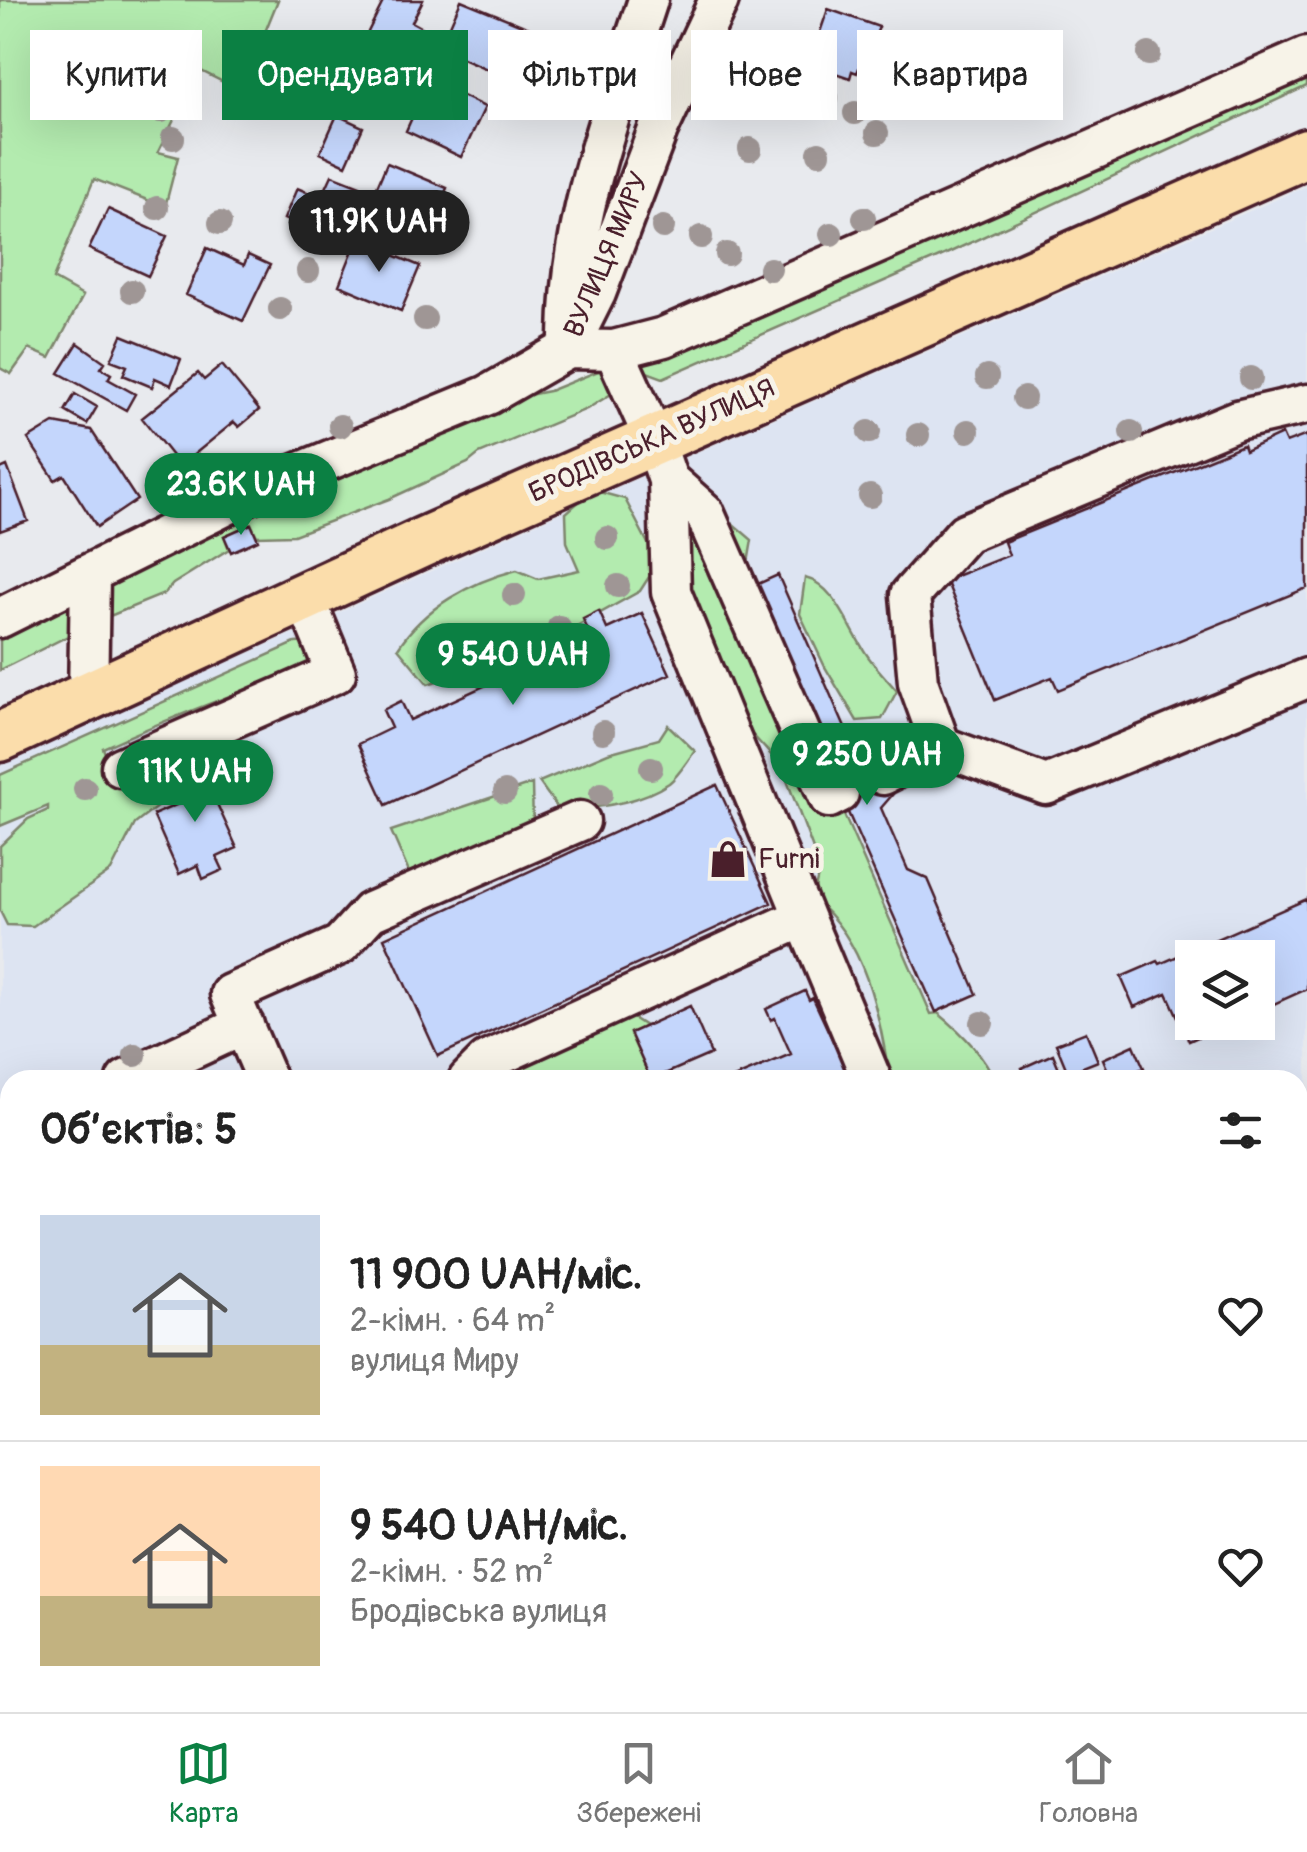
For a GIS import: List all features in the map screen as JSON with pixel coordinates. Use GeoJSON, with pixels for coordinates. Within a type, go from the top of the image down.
{"type":"FeatureCollection","features":[{"type":"Feature","properties":{"kind":"main road","name":"БРОДІВСЬКА ВУЛИЦЯ"},"geometry":{"type":"LineString","coordinates":[[0,737],[305,598],[661,460],[1307,152]]}},
{"type":"Feature","properties":{"kind":"street","name":"ВУЛИЦЯ МИРУ"},"geometry":{"type":"LineString","coordinates":[[568,349],[570,288],[586,189],[648,0]]}},
{"type":"Feature","properties":{"kind":"street","name":"ВУЛИЦЯ МИРУ"},"geometry":{"type":"LineString","coordinates":[[568,349],[596,293],[658,130],[718,0]]}},
{"type":"Feature","properties":{"kind":"street"},"geometry":{"type":"LineString","coordinates":[[0,618],[257,490],[488,394],[568,349],[614,350],[664,337],[1307,57]]}},
{"type":"Feature","properties":{"kind":"street"},"geometry":{"type":"LineString","coordinates":[[614,350],[661,460],[704,512],[829,798],[839,792]]}},
{"type":"Feature","properties":{"kind":"street"},"geometry":{"type":"LineString","coordinates":[[941,746],[918,682],[910,596],[965,533],[1237,420],[1307,404]]}},
{"type":"Feature","properties":{"kind":"street"},"geometry":{"type":"LineString","coordinates":[[661,460],[671,592],[868,1070]]}},
{"type":"Feature","properties":{"kind":"street"},"geometry":{"type":"LineString","coordinates":[[88,699],[90,575]]}},
{"type":"Feature","properties":{"kind":"street"},"geometry":{"type":"LineString","coordinates":[[120,766],[336,673],[305,598]]}},
{"type":"Feature","properties":{"kind":"street"},"geometry":{"type":"LineString","coordinates":[[883,776],[941,746],[1046,784],[1307,678]]}},
{"type":"Feature","properties":{"kind":"street"},"geometry":{"type":"LineString","coordinates":[[263,1070],[230,994],[340,945],[370,912],[580,821]]}},
{"type":"Feature","properties":{"kind":"street"},"geometry":{"type":"LineString","coordinates":[[477,1070],[486,1061],[804,917]]}},
{"type":"Feature","properties":{"kind":"street"},"geometry":{"type":"LineString","coordinates":[[147,1070],[244,1025]]}},
{"type":"Feature","properties":{"kind":"shaded area"},"geometry":{"type":"Polygon","coordinates":[[[1307,186],[1307,1070],[0,1070],[0,765],[620,486],[1307,186]]]}},
{"type":"Feature","properties":{"kind":"green space"},"geometry":{"type":"Polygon","coordinates":[[[0,0],[278,0],[266,30],[222,30],[222,82],[202,72],[202,30],[30,30],[30,120],[174,120],[158,152],[178,157],[165,207],[94,179],[53,279],[83,296],[50,358],[29,349],[11,374],[0,368],[0,0]]]}},
{"type":"Feature","properties":{"kind":"green space"},"geometry":{"type":"Polygon","coordinates":[[[1307,67],[1307,86],[944,255],[663,378],[644,371],[631,359],[1307,67]]]}},
{"type":"Feature","properties":{"kind":"green space"},"geometry":{"type":"Polygon","coordinates":[[[603,369],[616,391],[587,409],[479,454],[468,463],[389,499],[294,535],[257,536],[251,524],[224,536],[229,549],[173,584],[164,594],[100,620],[0,670],[0,633],[47,617],[240,512],[518,397],[549,391],[603,369]]]}},
{"type":"Feature","properties":{"kind":"green space"},"geometry":{"type":"Polygon","coordinates":[[[592,490],[625,499],[658,563],[640,591],[555,638],[428,684],[398,648],[409,633],[450,598],[500,575],[517,570],[538,579],[579,570],[567,542],[566,513],[592,490]]]}},
{"type":"Feature","properties":{"kind":"green space"},"geometry":{"type":"Polygon","coordinates":[[[724,516],[752,540],[744,586],[931,1014],[938,1013],[962,1035],[989,1070],[888,1070],[875,1006],[858,958],[831,916],[813,899],[819,870],[782,767],[750,732],[689,596],[685,541],[698,527],[724,516]]]}},
{"type":"Feature","properties":{"kind":"green space"},"geometry":{"type":"Polygon","coordinates":[[[805,578],[835,600],[870,659],[897,691],[882,719],[857,721],[825,667],[800,614],[805,578]]]}},
{"type":"Feature","properties":{"kind":"green space"},"geometry":{"type":"Polygon","coordinates":[[[309,642],[330,657],[103,748],[108,761],[174,778],[162,803],[135,824],[111,871],[33,926],[7,925],[0,911],[0,846],[28,819],[48,810],[48,806],[0,826],[0,775],[295,643],[309,642]]]}},
{"type":"Feature","properties":{"kind":"green space"},"geometry":{"type":"Polygon","coordinates":[[[668,725],[695,751],[669,783],[644,796],[601,807],[559,810],[539,782],[608,753],[659,739],[668,725]]]}},
{"type":"Feature","properties":{"kind":"green space"},"geometry":{"type":"Polygon","coordinates":[[[532,784],[533,828],[411,877],[391,831],[532,784]]]}},
{"type":"Feature","properties":{"kind":"green space"},"geometry":{"type":"Polygon","coordinates":[[[628,1015],[645,1026],[630,1034],[646,1070],[509,1070],[628,1015]]]}},
{"type":"Feature","properties":{"kind":"building"},"geometry":{"type":"Polygon","coordinates":[[[384,0],[423,0],[412,22],[427,30],[369,30],[384,0]]]}},
{"type":"Feature","properties":{"kind":"building"},"geometry":{"type":"Polygon","coordinates":[[[461,0],[529,28],[488,30],[488,69],[468,61],[468,30],[448,30],[461,0]]]}},
{"type":"Feature","properties":{"kind":"building"},"geometry":{"type":"Polygon","coordinates":[[[828,9],[879,27],[857,30],[857,73],[852,71],[850,78],[837,74],[837,30],[821,30],[828,9]]]}},
{"type":"Feature","properties":{"kind":"building"},"geometry":{"type":"Polygon","coordinates":[[[468,99],[485,107],[461,157],[406,131],[411,120],[468,120],[468,99]]]}},
{"type":"Feature","properties":{"kind":"building"},"geometry":{"type":"Polygon","coordinates":[[[335,120],[348,120],[363,127],[346,165],[320,153],[335,120]]]}},
{"type":"Feature","properties":{"kind":"building"},"geometry":{"type":"Polygon","coordinates":[[[387,163],[447,188],[427,237],[366,212],[387,163]]]}},
{"type":"Feature","properties":{"kind":"building"},"geometry":{"type":"Polygon","coordinates":[[[332,175],[360,186],[351,208],[322,197],[332,175]]]}},
{"type":"Feature","properties":{"kind":"building"},"geometry":{"type":"Polygon","coordinates":[[[297,188],[351,210],[338,242],[284,219],[297,188]]]}},
{"type":"Feature","properties":{"kind":"building"},"geometry":{"type":"Polygon","coordinates":[[[108,209],[167,236],[148,276],[89,249],[108,209]]]}},
{"type":"Feature","properties":{"kind":"building"},"geometry":{"type":"Polygon","coordinates":[[[357,240],[420,266],[401,311],[339,285],[357,240]]]}},
{"type":"Feature","properties":{"kind":"building"},"geometry":{"type":"Polygon","coordinates":[[[207,248],[244,265],[248,255],[270,265],[243,321],[186,295],[207,248]]]}},
{"type":"Feature","properties":{"kind":"building"},"geometry":{"type":"Polygon","coordinates":[[[122,335],[181,359],[171,385],[155,378],[152,387],[123,375],[127,366],[111,360],[122,335]]]}},
{"type":"Feature","properties":{"kind":"building"},"geometry":{"type":"Polygon","coordinates":[[[78,343],[105,362],[101,368],[111,374],[108,379],[135,394],[126,410],[59,373],[78,343]]]}},
{"type":"Feature","properties":{"kind":"building"},"geometry":{"type":"Polygon","coordinates":[[[222,365],[259,410],[239,427],[234,422],[180,466],[142,418],[198,373],[204,380],[222,365]]]}},
{"type":"Feature","properties":{"kind":"building"},"geometry":{"type":"Polygon","coordinates":[[[75,394],[97,407],[87,424],[65,411],[75,394]]]}},
{"type":"Feature","properties":{"kind":"building"},"geometry":{"type":"Polygon","coordinates":[[[54,423],[91,430],[137,500],[97,527],[64,475],[55,480],[28,439],[54,423]]]}},
{"type":"Feature","properties":{"kind":"building"},"geometry":{"type":"Polygon","coordinates":[[[1282,434],[1286,443],[1307,435],[1307,588],[1058,690],[1052,677],[995,700],[946,580],[1009,555],[1004,542],[1243,445],[1245,451],[1282,434]]]}},
{"type":"Feature","properties":{"kind":"building"},"geometry":{"type":"Polygon","coordinates":[[[7,466],[28,521],[0,531],[0,469],[7,466]]]}},
{"type":"Feature","properties":{"kind":"building"},"geometry":{"type":"Polygon","coordinates":[[[251,524],[258,540],[231,552],[224,536],[251,524]]]}},
{"type":"Feature","properties":{"kind":"building"},"geometry":{"type":"Polygon","coordinates":[[[778,575],[853,746],[875,754],[893,794],[881,808],[908,870],[928,879],[977,994],[936,1012],[749,588],[778,575]]]}},
{"type":"Feature","properties":{"kind":"building"},"geometry":{"type":"Polygon","coordinates":[[[599,611],[607,629],[642,613],[670,674],[386,805],[358,744],[391,728],[383,710],[401,701],[410,720],[591,637],[583,619],[599,611]]]}},
{"type":"Feature","properties":{"kind":"building"},"geometry":{"type":"Polygon","coordinates":[[[198,762],[237,848],[217,857],[223,870],[203,879],[198,865],[179,874],[153,815],[183,802],[171,774],[198,762]]]}},
{"type":"Feature","properties":{"kind":"building"},"geometry":{"type":"Polygon","coordinates":[[[717,785],[771,903],[438,1056],[384,938],[717,785]]]}},
{"type":"Feature","properties":{"kind":"building"},"geometry":{"type":"Polygon","coordinates":[[[1307,899],[1307,989],[1275,1003],[1275,940],[1214,940],[1307,899]]]}},
{"type":"Feature","properties":{"kind":"building"},"geometry":{"type":"Polygon","coordinates":[[[1175,957],[1175,1010],[1167,993],[1134,1007],[1121,977],[1158,961],[1160,964],[1175,957]]]}},
{"type":"Feature","properties":{"kind":"building"},"geometry":{"type":"Polygon","coordinates":[[[805,991],[809,1000],[813,998],[846,1070],[753,1070],[791,1054],[775,1018],[771,1020],[766,1009],[805,991]]]}},
{"type":"Feature","properties":{"kind":"building"},"geometry":{"type":"Polygon","coordinates":[[[690,1006],[711,1054],[674,1070],[647,1070],[630,1033],[690,1006]]]}},
{"type":"Feature","properties":{"kind":"building"},"geometry":{"type":"Polygon","coordinates":[[[1086,1032],[1098,1061],[1067,1070],[1056,1044],[1086,1032]]]}},
{"type":"Feature","properties":{"kind":"building"},"geometry":{"type":"Polygon","coordinates":[[[1134,1045],[1144,1068],[1108,1070],[1103,1059],[1134,1045]]]}},
{"type":"Feature","properties":{"kind":"building"},"geometry":{"type":"Polygon","coordinates":[[[1053,1054],[1060,1070],[1023,1070],[1053,1054]]]}},
{"type":"Feature","properties":{"kind":"place","name":"Furni"},"geometry":{"type":"Point","coordinates":[728,859]}}]}
